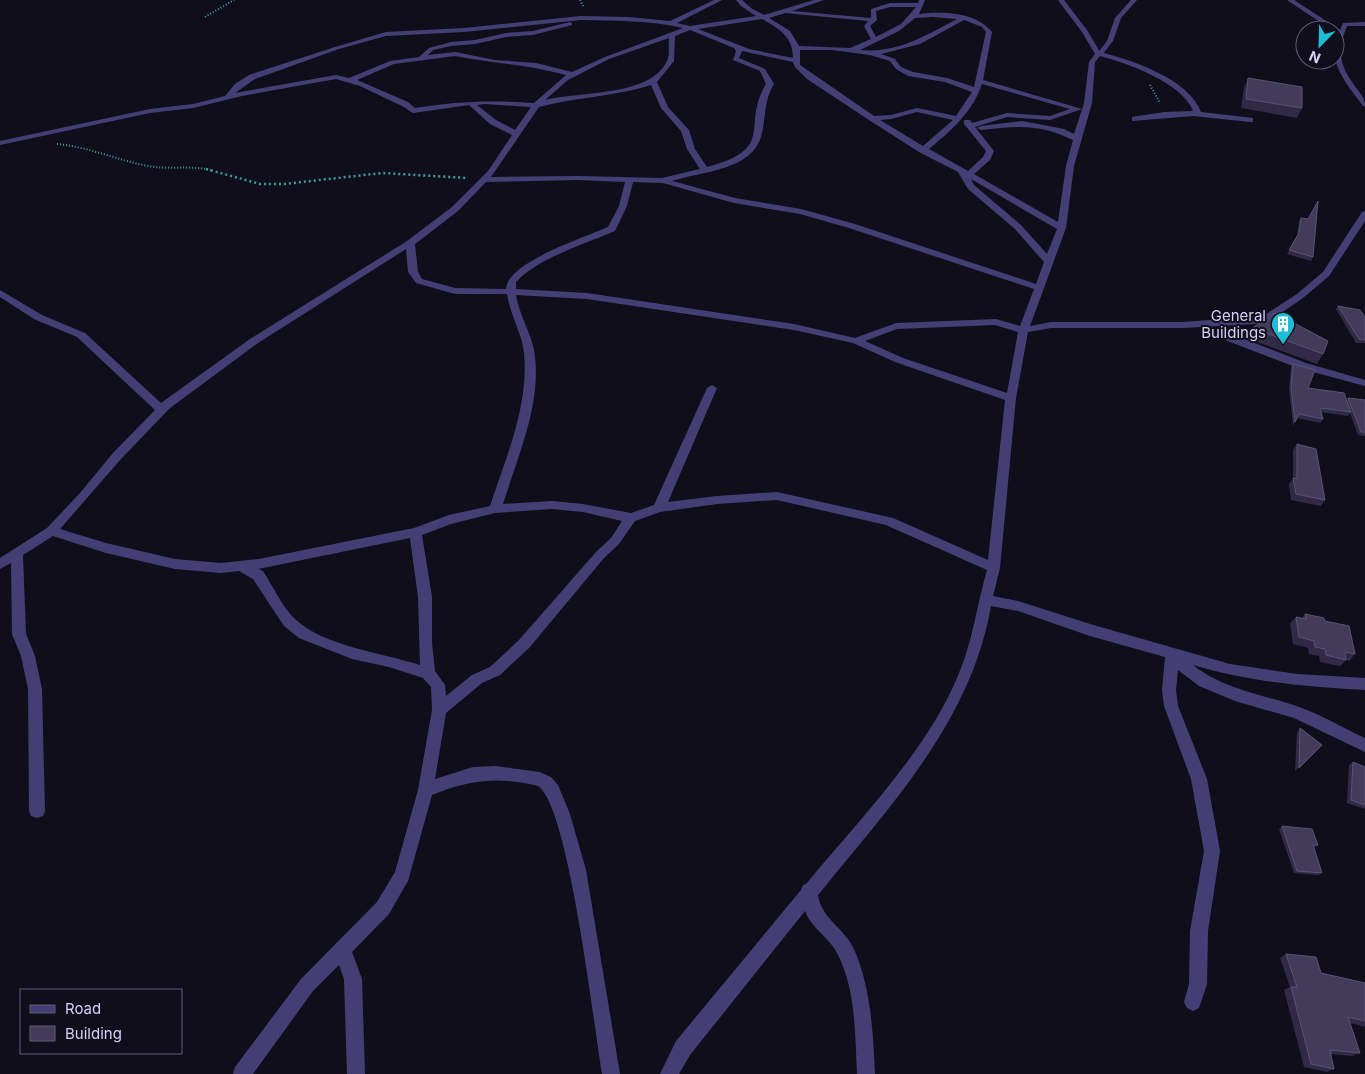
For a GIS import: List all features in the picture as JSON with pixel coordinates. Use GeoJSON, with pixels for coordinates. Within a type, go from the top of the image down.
{"type":"FeatureCollection","features":[{"type":"Feature","properties":{"kind":"street"},"geometry":{"type":"LineString","coordinates":[[671,23],[719,0]]}},
{"type":"Feature","properties":{"kind":"street"},"geometry":{"type":"LineString","coordinates":[[739,0],[743,6],[764,16],[789,34],[797,48],[797,66],[803,72],[922,150],[1062,228]]}},
{"type":"Feature","properties":{"kind":"street"},"geometry":{"type":"LineString","coordinates":[[0,564],[51,531],[161,410],[254,341],[410,244],[456,209],[485,180],[536,105],[571,74],[598,61],[690,28],[764,16],[822,0]]}},
{"type":"Feature","properties":{"kind":"street"},"geometry":{"type":"LineString","coordinates":[[971,127],[1007,115],[1050,118],[1081,110],[1088,103],[1092,62],[1098,54],[1085,31],[1061,0]]}},
{"type":"Feature","properties":{"kind":"street"},"geometry":{"type":"LineString","coordinates":[[874,20],[872,12],[876,8],[921,2]]}},
{"type":"Feature","properties":{"kind":"street"},"geometry":{"type":"LineString","coordinates":[[850,49],[860,47],[901,28],[914,16],[921,2]]}},
{"type":"Feature","properties":{"kind":"street"},"geometry":{"type":"LineString","coordinates":[[781,11],[874,20]]}},
{"type":"Feature","properties":{"kind":"street"},"geometry":{"type":"LineString","coordinates":[[914,16],[939,14],[963,18],[986,27],[989,32],[977,91],[960,118],[922,150]]}},
{"type":"Feature","properties":{"kind":"street"},"geometry":{"type":"LineString","coordinates":[[417,60],[425,55],[427,51],[436,47],[563,27],[581,18]]}},
{"type":"Feature","properties":{"kind":"street"},"geometry":{"type":"LineString","coordinates":[[228,97],[238,86],[252,77],[337,48],[386,34],[464,30],[581,18],[628,19],[671,23],[690,28],[737,47],[796,61]]}},
{"type":"Feature","properties":{"kind":"street"},"geometry":{"type":"LineString","coordinates":[[871,53],[918,43],[963,18]]}},
{"type":"Feature","properties":{"kind":"street"},"geometry":{"type":"LineString","coordinates":[[874,20],[867,26],[875,40]]}},
{"type":"Feature","properties":{"kind":"street"},"geometry":{"type":"LineString","coordinates":[[0,144],[150,111],[192,106],[228,97],[332,78],[351,80],[406,105],[410,111],[471,103],[502,102],[536,105],[562,98],[630,90],[653,82],[671,60],[672,34]]}},
{"type":"Feature","properties":{"kind":"street"},"geometry":{"type":"LineString","coordinates":[[663,181],[739,158],[752,150],[755,144],[763,97],[770,84],[763,70],[735,59],[739,51],[737,47]]}},
{"type":"Feature","properties":{"kind":"street"},"geometry":{"type":"LineString","coordinates":[[797,48],[850,49],[871,53],[888,58],[898,68],[911,74],[947,80],[977,91]]}},
{"type":"Feature","properties":{"kind":"street"},"geometry":{"type":"LineString","coordinates":[[351,80],[392,62],[461,54],[496,62],[536,65],[571,74]]}},
{"type":"Feature","properties":{"kind":"street"},"geometry":{"type":"LineString","coordinates":[[1100,54],[1119,58],[1187,94],[1196,104],[1197,112]]}},
{"type":"Feature","properties":{"kind":"street"},"geometry":{"type":"LineString","coordinates":[[980,81],[1081,110]]}},
{"type":"Feature","properties":{"kind":"street"},"geometry":{"type":"LineString","coordinates":[[653,82],[666,108],[685,130],[691,149],[704,170]]}},
{"type":"Feature","properties":{"kind":"street"},"geometry":{"type":"LineString","coordinates":[[471,103],[493,122],[517,134]]}},
{"type":"Feature","properties":{"kind":"street"},"geometry":{"type":"LineString","coordinates":[[872,118],[891,117],[917,110],[960,118],[971,127],[990,151],[987,158],[965,173]]}},
{"type":"Feature","properties":{"kind":"street"},"geometry":{"type":"LineString","coordinates":[[669,1074],[683,1048],[808,891],[907,773],[942,722],[968,666],[979,635],[985,600],[994,568],[1011,398],[1023,330],[1062,228],[1070,166],[1078,139],[1081,110]]}},
{"type":"Feature","properties":{"kind":"street"},"geometry":{"type":"LineString","coordinates":[[1135,119],[1197,112],[1250,120]]}},
{"type":"Feature","properties":{"kind":"street"},"geometry":{"type":"LineString","coordinates":[[971,127],[1022,123],[1061,131],[1078,139]]}},
{"type":"Feature","properties":{"kind":"street"},"geometry":{"type":"LineString","coordinates":[[965,173],[971,187],[1018,227],[1049,262]]}},
{"type":"Feature","properties":{"kind":"street"},"geometry":{"type":"LineString","coordinates":[[485,180],[630,179],[663,181],[734,200],[801,212],[844,223],[1040,288]]}},
{"type":"Feature","properties":{"kind":"street"},"geometry":{"type":"LineString","coordinates":[[495,509],[520,431],[530,372],[526,338],[511,291],[512,280],[536,262],[612,229],[623,206],[630,179]]}},
{"type":"Feature","properties":{"kind":"street"},"geometry":{"type":"LineString","coordinates":[[856,341],[896,326],[996,322],[1023,330],[1051,325],[1237,324],[1267,318],[1300,296],[1326,274],[1365,214]]}},
{"type":"Feature","properties":{"kind":"street"},"geometry":{"type":"LineString","coordinates":[[410,244],[413,272],[419,281],[424,284],[455,291],[560,293],[769,323],[856,341],[899,360],[1011,398]]}},
{"type":"Feature","properties":{"kind":"street"},"geometry":{"type":"LineString","coordinates":[[0,293],[38,317],[81,335],[161,410]]}},
{"type":"Feature","properties":{"kind":"street"},"geometry":{"type":"LineString","coordinates":[[1183,325],[1220,332],[1279,357],[1365,384]]}},
{"type":"Feature","properties":{"kind":"street"},"geometry":{"type":"LineString","coordinates":[[660,508],[712,388]]}},
{"type":"Feature","properties":{"kind":"street"},"geometry":{"type":"LineString","coordinates":[[51,531],[106,548],[175,564],[199,568],[241,566],[416,532],[449,520],[495,509],[552,506],[583,508],[631,518],[660,508],[717,500],[777,496],[889,521],[994,568]]}},
{"type":"Feature","properties":{"kind":"street"},"geometry":{"type":"LineString","coordinates":[[439,710],[477,679],[495,671],[524,644],[600,555],[615,541],[631,518]]}},
{"type":"Feature","properties":{"kind":"street"},"geometry":{"type":"LineString","coordinates":[[416,532],[425,597],[425,643],[428,673]]}},
{"type":"Feature","properties":{"kind":"street"},"geometry":{"type":"LineString","coordinates":[[16,555],[19,634],[28,656],[35,689],[37,811]]}},
{"type":"Feature","properties":{"kind":"street"},"geometry":{"type":"LineString","coordinates":[[241,566],[258,575],[289,622],[304,634],[352,653],[389,661],[428,673],[438,685],[439,710],[426,790],[402,875],[383,908],[308,985],[242,1074]]}},
{"type":"Feature","properties":{"kind":"street"},"geometry":{"type":"LineString","coordinates":[[985,600],[1018,606],[1170,655],[1230,670],[1275,678],[1365,684]]}},
{"type":"Feature","properties":{"kind":"street"},"geometry":{"type":"LineString","coordinates":[[1170,655],[1199,680],[1235,695],[1297,713],[1365,745]]}},
{"type":"Feature","properties":{"kind":"street"},"geometry":{"type":"LineString","coordinates":[[1170,655],[1169,690],[1171,706],[1199,778],[1212,851],[1198,931],[1198,984],[1193,1002]]}},
{"type":"Feature","properties":{"kind":"street"},"geometry":{"type":"LineString","coordinates":[[426,790],[459,776],[500,772],[539,779],[552,788],[574,852],[580,879],[611,1074]]}},
{"type":"Feature","properties":{"kind":"street"},"geometry":{"type":"LineString","coordinates":[[808,891],[809,906],[815,917],[841,942],[852,965],[861,1014],[866,1074]]}},
{"type":"Feature","properties":{"kind":"street"},"geometry":{"type":"LineString","coordinates":[[342,949],[353,979],[356,1074]]}},
{"type":"Feature","properties":{"kind":"lane"},"geometry":{"type":"LineString","coordinates":[[1100,54],[1110,41],[1118,18],[1134,0]]}},
{"type":"Feature","properties":{"kind":"lane"},"geometry":{"type":"LineString","coordinates":[[1290,0],[1321,20]]}},
{"type":"Feature","properties":{"kind":"lane"},"geometry":{"type":"LineString","coordinates":[[1345,24],[1365,24]]}},
{"type":"Feature","properties":{"kind":"lane"},"geometry":{"type":"LineString","coordinates":[[1340,70],[1342,76],[1365,105]]}},
{"type":"Feature","properties":{"kind":"path"},"geometry":{"type":"LineString","coordinates":[[205,17],[234,0]]}},
{"type":"Feature","properties":{"kind":"path"},"geometry":{"type":"LineString","coordinates":[[1154,75],[1150,84],[1162,106],[1159,115]]}},
{"type":"Feature","properties":{"kind":"path"},"geometry":{"type":"LineString","coordinates":[[52,144],[70,145],[150,166],[203,168],[256,184],[291,184],[350,175],[392,172],[425,173],[485,180]]}},
{"type":"Feature","properties":{"kind":"building"},"geometry":{"type":"Polygon","coordinates":[[[1248,78],[1302,87],[1302,108],[1246,99],[1248,78]]]}},
{"type":"Feature","properties":{"kind":"building"},"geometry":{"type":"Polygon","coordinates":[[[1318,201],[1313,257],[1289,250],[1299,233],[1301,218],[1308,219],[1318,201]]]}},
{"type":"Feature","properties":{"kind":"building"},"geometry":{"type":"Polygon","coordinates":[[[1338,306],[1360,310],[1365,317],[1365,340],[1359,339],[1338,306]]]}},
{"type":"Feature","properties":{"kind":"building"},"geometry":{"type":"Polygon","coordinates":[[[1275,313],[1328,341],[1323,354],[1252,328],[1275,313]]]}},
{"type":"Feature","properties":{"kind":"building"},"geometry":{"type":"Polygon","coordinates":[[[1293,364],[1315,370],[1308,388],[1344,393],[1351,412],[1320,408],[1323,419],[1299,414],[1295,422],[1291,386],[1293,364]]]}},
{"type":"Feature","properties":{"kind":"building"},"geometry":{"type":"Polygon","coordinates":[[[1348,398],[1365,400],[1365,432],[1361,432],[1348,398]]]}},
{"type":"Feature","properties":{"kind":"building"},"geometry":{"type":"Polygon","coordinates":[[[1297,444],[1316,449],[1325,500],[1296,494],[1293,478],[1297,479],[1297,444]]]}},
{"type":"Feature","properties":{"kind":"building"},"geometry":{"type":"Polygon","coordinates":[[[1305,614],[1349,626],[1355,654],[1345,652],[1346,660],[1326,655],[1325,649],[1315,647],[1314,641],[1299,637],[1296,617],[1306,619],[1305,614]]]}},
{"type":"Feature","properties":{"kind":"building"},"geometry":{"type":"Polygon","coordinates":[[[1300,728],[1322,745],[1299,768],[1300,728]]]}},
{"type":"Feature","properties":{"kind":"building"},"geometry":{"type":"Polygon","coordinates":[[[1353,762],[1365,767],[1365,805],[1351,800],[1353,762]]]}},
{"type":"Feature","properties":{"kind":"building"},"geometry":{"type":"Polygon","coordinates":[[[1282,826],[1312,829],[1318,845],[1313,845],[1322,873],[1297,871],[1282,826]]]}},
{"type":"Feature","properties":{"kind":"building"},"geometry":{"type":"Polygon","coordinates":[[[1286,954],[1316,957],[1321,973],[1365,983],[1365,1021],[1348,1017],[1360,1053],[1330,1050],[1334,1069],[1311,1064],[1291,987],[1297,987],[1286,954]]]}},
{"type":"Feature","properties":{"kind":"place","name":"General Buildings"},"geometry":{"type":"Point","coordinates":[1283,345]}}]}
